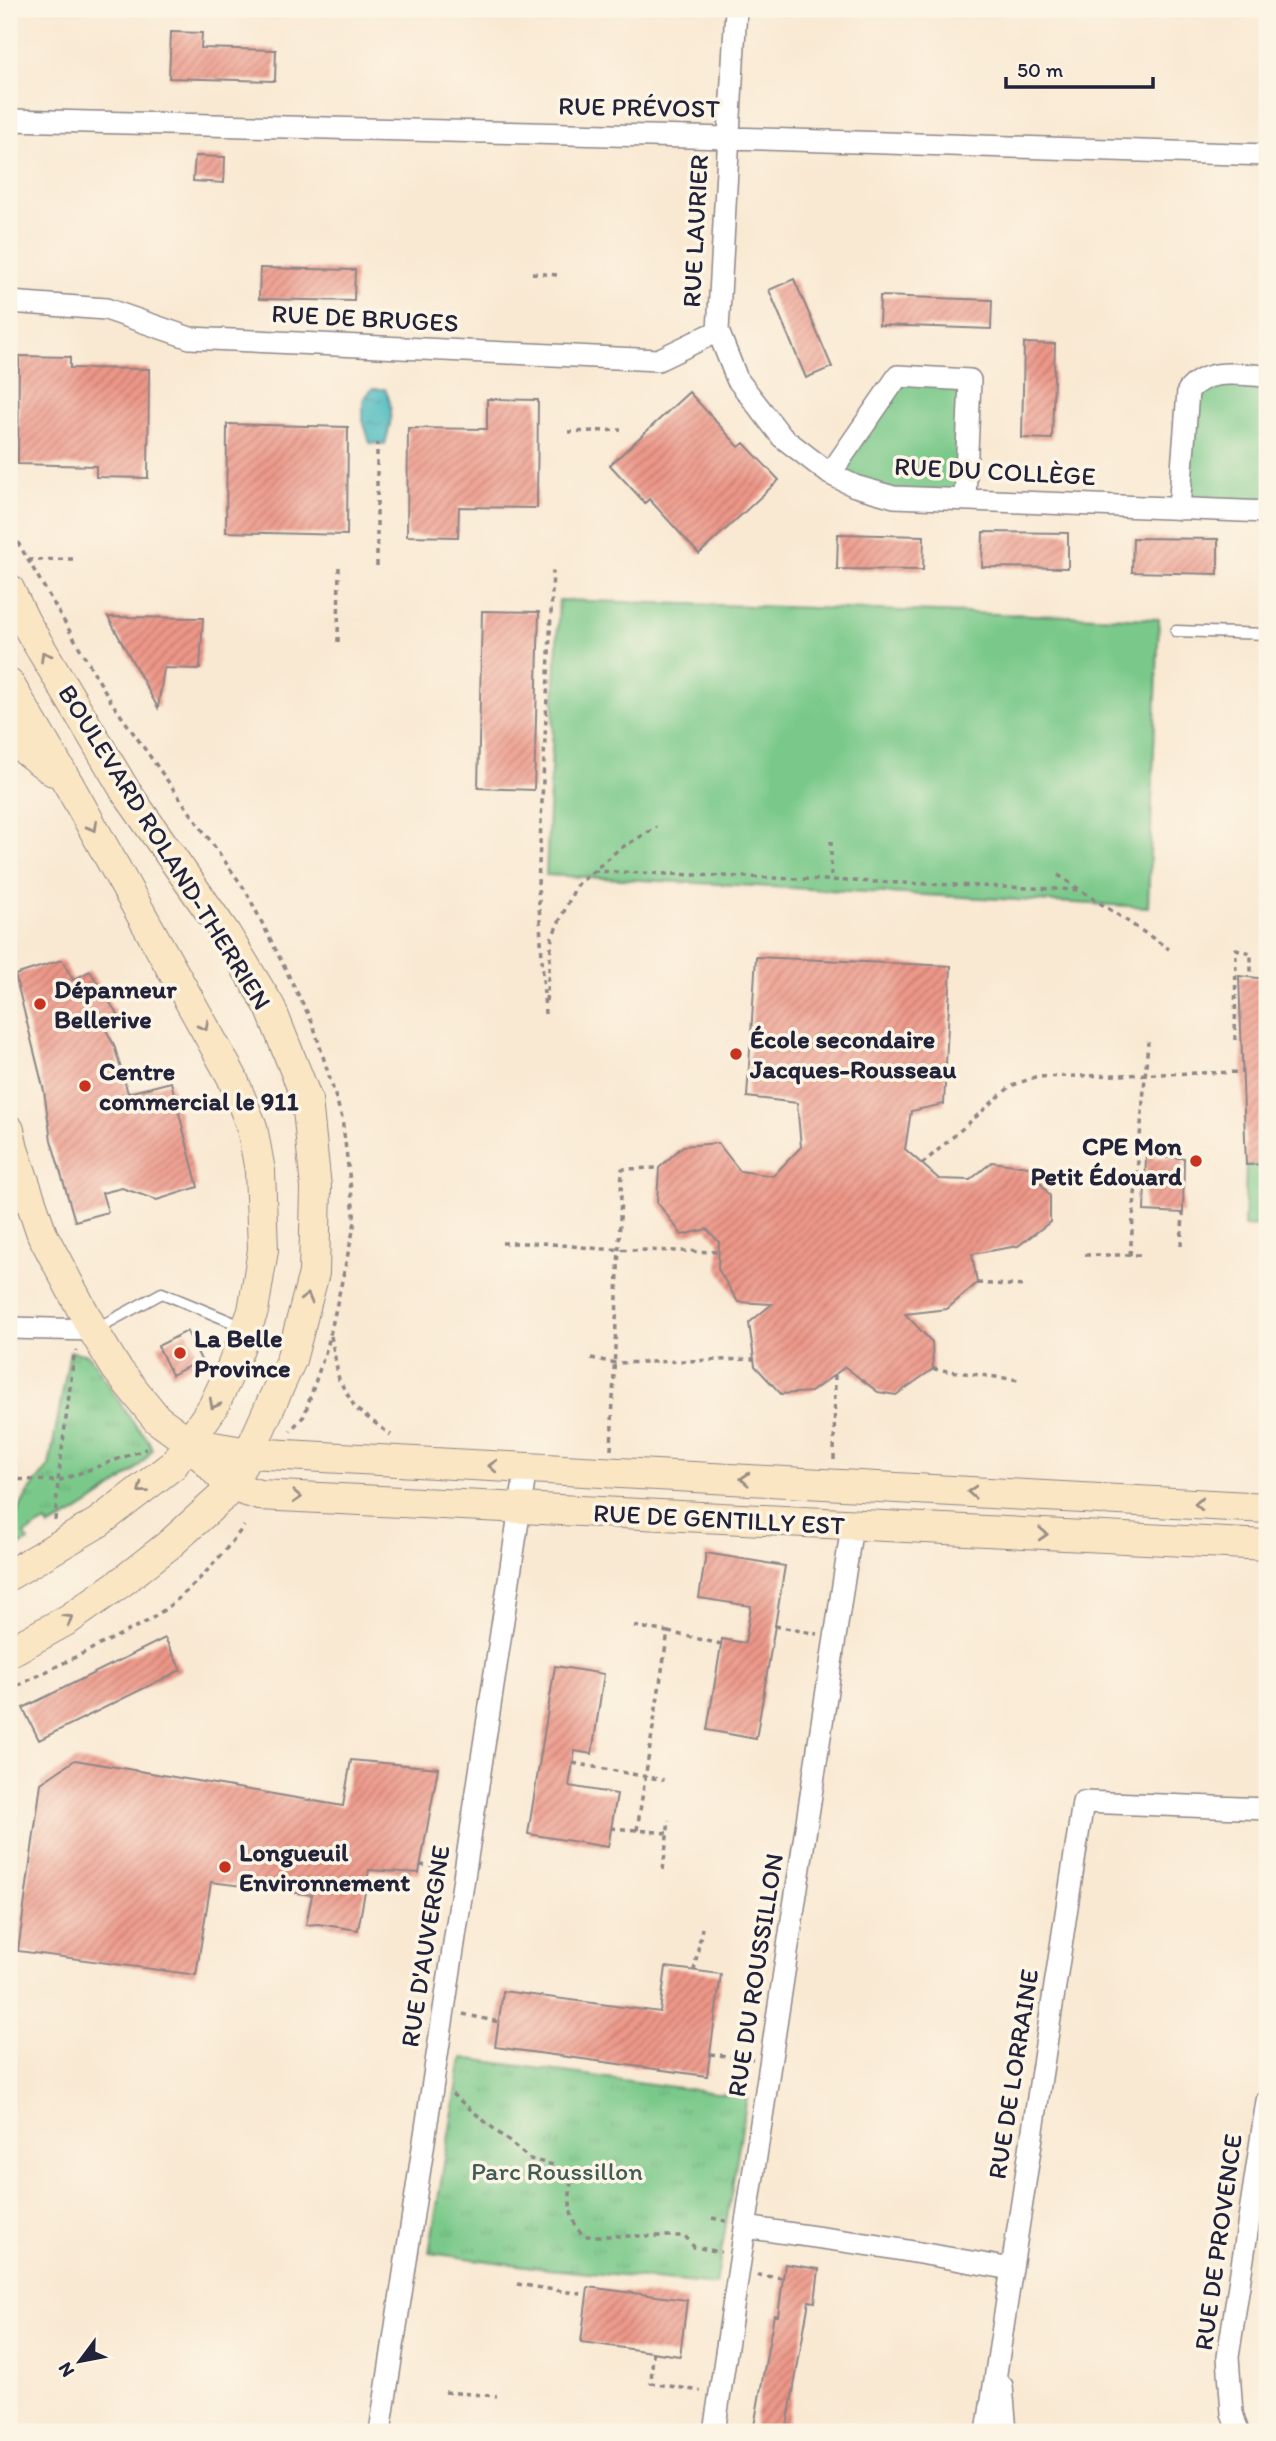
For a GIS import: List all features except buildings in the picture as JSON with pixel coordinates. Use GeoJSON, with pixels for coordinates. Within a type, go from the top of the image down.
{"type":"FeatureCollection","features":[{"type":"Feature","properties":{"kind":"street","name":"RUE LAURIER"},"geometry":{"type":"LineString","coordinates":[[718,331],[736,9]]}},
{"type":"Feature","properties":{"kind":"street","name":"RUE PRÉVOST"},"geometry":{"type":"LineString","coordinates":[[9,120],[1267,155]]}},
{"type":"Feature","properties":{"kind":"street","name":"RUE DE BRUGES"},"geometry":{"type":"LineString","coordinates":[[9,302],[106,309],[190,338],[658,360],[718,331]]}},
{"type":"Feature","properties":{"kind":"street","name":"RUE DU COLLÈGE"},"geometry":{"type":"LineString","coordinates":[[718,331],[737,379],[782,437],[830,474],[855,486],[894,497],[1267,512]]}},
{"type":"Feature","properties":{"kind":"street"},"geometry":{"type":"LineString","coordinates":[[1179,509],[1188,391],[1196,381],[1211,374],[1267,376]]}},
{"type":"Feature","properties":{"kind":"street"},"geometry":{"type":"LineString","coordinates":[[830,474],[898,376],[970,380],[965,499]]}},
{"type":"Feature","properties":{"kind":"street","name":"BOULEVARD ROLAND-THERRIEN"},"geometry":{"type":"LineString","coordinates":[[9,589],[25,622],[126,792],[225,933],[270,1007],[307,1100],[316,1188],[314,1273],[291,1360],[249,1453],[225,1495],[178,1537],[122,1581],[69,1619],[9,1652]]}},
{"type":"Feature","properties":{"kind":"street","name":"BOULEVARD ROLAND-THERRIEN"},"geometry":{"type":"LineString","coordinates":[[9,684],[69,785],[232,1077],[252,1127],[260,1171],[263,1250],[253,1311],[232,1367],[213,1407],[173,1465],[99,1522],[9,1575]]}},
{"type":"Feature","properties":{"kind":"street"},"geometry":{"type":"LineString","coordinates":[[9,738],[69,785]]}},
{"type":"Feature","properties":{"kind":"street","name":"RUE DE GENTILLY EST"},"geometry":{"type":"LineString","coordinates":[[9,1130],[42,1234],[93,1330],[116,1367],[157,1419],[190,1443],[230,1486],[259,1495],[1267,1545]]}},
{"type":"Feature","properties":{"kind":"street"},"geometry":{"type":"LineString","coordinates":[[9,1328],[93,1330]]}},
{"type":"Feature","properties":{"kind":"street","name":"RUE DE GENTILLY EST"},"geometry":{"type":"LineString","coordinates":[[190,1443],[249,1453],[1267,1508]]}},
{"type":"Feature","properties":{"kind":"street","name":"RUE D'AUVERGNE"},"geometry":{"type":"LineString","coordinates":[[380,2432],[526,1468]]}},
{"type":"Feature","properties":{"kind":"street","name":"RUE DU ROUSSILLON"},"geometry":{"type":"LineString","coordinates":[[714,2432],[852,1526]]}},
{"type":"Feature","properties":{"kind":"street","name":"RUE DE LORRAINE"},"geometry":{"type":"LineString","coordinates":[[987,2432],[1083,1802],[1267,1810]]}},
{"type":"Feature","properties":{"kind":"street","name":"RUE DE PROVENCE"},"geometry":{"type":"LineString","coordinates":[[1238,2432],[1232,2413],[1227,2357],[1267,2101]]}},
{"type":"Feature","properties":{"kind":"street"},"geometry":{"type":"LineString","coordinates":[[745,2227],[1012,2269]]}},
{"type":"Feature","properties":{"kind":"street","name":"RUE DE LORRAINE"},"geometry":{"type":"LineString","coordinates":[[999,2353],[1006,2432]]}},
{"type":"Feature","properties":{"kind":"lane"},"geometry":{"type":"LineString","coordinates":[[1175,631],[1267,634]]}},
{"type":"Feature","properties":{"kind":"lane"},"geometry":{"type":"LineString","coordinates":[[93,1330],[162,1293],[247,1328]]}},
{"type":"Feature","properties":{"kind":"path"},"geometry":{"type":"LineString","coordinates":[[532,273],[558,275]]}},
{"type":"Feature","properties":{"kind":"path"},"geometry":{"type":"LineString","coordinates":[[568,432],[621,430]]}},
{"type":"Feature","properties":{"kind":"path"},"geometry":{"type":"LineString","coordinates":[[377,443],[377,566]]}},
{"type":"Feature","properties":{"kind":"path"},"geometry":{"type":"LineString","coordinates":[[28,560],[73,559]]}},
{"type":"Feature","properties":{"kind":"path"},"geometry":{"type":"LineString","coordinates":[[338,642],[339,565]]}},
{"type":"Feature","properties":{"kind":"path"},"geometry":{"type":"LineString","coordinates":[[553,571],[538,885],[545,1014],[552,937],[576,886],[619,849],[657,827]]}},
{"type":"Feature","properties":{"kind":"path"},"geometry":{"type":"LineString","coordinates":[[831,841],[831,880]]}},
{"type":"Feature","properties":{"kind":"path"},"geometry":{"type":"LineString","coordinates":[[593,871],[1081,890]]}},
{"type":"Feature","properties":{"kind":"path"},"geometry":{"type":"LineString","coordinates":[[1059,875],[1169,949]]}},
{"type":"Feature","properties":{"kind":"path"},"geometry":{"type":"LineString","coordinates":[[1235,1040],[1236,949],[1251,953],[1251,978]]}},
{"type":"Feature","properties":{"kind":"path"},"geometry":{"type":"LineString","coordinates":[[1130,1255],[1148,1042]]}},
{"type":"Feature","properties":{"kind":"path"},"geometry":{"type":"LineString","coordinates":[[922,1164],[1011,1086],[1035,1077],[1242,1072]]}},
{"type":"Feature","properties":{"kind":"path"},"geometry":{"type":"LineString","coordinates":[[608,1472],[622,1169],[659,1168]]}},
{"type":"Feature","properties":{"kind":"path"},"geometry":{"type":"LineString","coordinates":[[1181,1246],[1183,1213]]}},
{"type":"Feature","properties":{"kind":"path"},"geometry":{"type":"LineString","coordinates":[[502,1243],[718,1252]]}},
{"type":"Feature","properties":{"kind":"path"},"geometry":{"type":"LineString","coordinates":[[1085,1255],[1142,1255]]}},
{"type":"Feature","properties":{"kind":"path"},"geometry":{"type":"LineString","coordinates":[[977,1283],[1024,1286]]}},
{"type":"Feature","properties":{"kind":"path"},"geometry":{"type":"LineString","coordinates":[[53,1549],[58,1480],[74,1356],[93,1330]]}},
{"type":"Feature","properties":{"kind":"path"},"geometry":{"type":"LineString","coordinates":[[331,1333],[339,1380],[356,1409],[398,1441]]}},
{"type":"Feature","properties":{"kind":"path"},"geometry":{"type":"LineString","coordinates":[[591,1358],[615,1363],[754,1359]]}},
{"type":"Feature","properties":{"kind":"path"},"geometry":{"type":"LineString","coordinates":[[933,1369],[1020,1380]]}},
{"type":"Feature","properties":{"kind":"path"},"geometry":{"type":"LineString","coordinates":[[835,1374],[835,1484]]}},
{"type":"Feature","properties":{"kind":"path"},"geometry":{"type":"LineString","coordinates":[[9,1479],[58,1480],[146,1449]]}},
{"type":"Feature","properties":{"kind":"path"},"geometry":{"type":"LineString","coordinates":[[9,1690],[166,1610],[222,1555],[244,1526]]}},
{"type":"Feature","properties":{"kind":"path"},"geometry":{"type":"LineString","coordinates":[[634,1626],[722,1644]]}},
{"type":"Feature","properties":{"kind":"path"},"geometry":{"type":"LineString","coordinates":[[775,1626],[835,1637]]}},
{"type":"Feature","properties":{"kind":"path"},"geometry":{"type":"LineString","coordinates":[[637,1830],[668,1632]]}},
{"type":"Feature","properties":{"kind":"path"},"geometry":{"type":"LineString","coordinates":[[573,1763],[664,1780]]}},
{"type":"Feature","properties":{"kind":"path"},"geometry":{"type":"LineString","coordinates":[[663,1870],[669,1820]]}},
{"type":"Feature","properties":{"kind":"path"},"geometry":{"type":"LineString","coordinates":[[611,1828],[668,1833]]}},
{"type":"Feature","properties":{"kind":"path"},"geometry":{"type":"LineString","coordinates":[[421,1865],[465,1870]]}},
{"type":"Feature","properties":{"kind":"path"},"geometry":{"type":"LineString","coordinates":[[694,1971],[702,1928]]}},
{"type":"Feature","properties":{"kind":"path"},"geometry":{"type":"LineString","coordinates":[[444,2010],[499,2022]]}},
{"type":"Feature","properties":{"kind":"path"},"geometry":{"type":"LineString","coordinates":[[710,2054],[770,2061]]}},
{"type":"Feature","properties":{"kind":"path"},"geometry":{"type":"LineString","coordinates":[[433,2078],[530,2159],[553,2165],[571,2180],[573,2225],[584,2236],[685,2236],[694,2247],[783,2278]]}},
{"type":"Feature","properties":{"kind":"path"},"geometry":{"type":"LineString","coordinates":[[517,2284],[587,2295]]}},
{"type":"Feature","properties":{"kind":"path"},"geometry":{"type":"LineString","coordinates":[[653,2352],[651,2383],[720,2394]]}},
{"type":"Feature","properties":{"kind":"path"},"geometry":{"type":"LineString","coordinates":[[444,2392],[497,2396]]}},
{"type":"Feature","properties":{"kind":"green space"},"geometry":{"type":"Polygon","coordinates":[[[898,376],[970,380],[965,499],[894,497],[830,474],[898,376]]]}},
{"type":"Feature","properties":{"kind":"green space"},"geometry":{"type":"Polygon","coordinates":[[[1267,376],[1267,512],[1179,509],[1188,391],[1267,376]]]}},
{"type":"Feature","properties":{"kind":"green space"},"geometry":{"type":"Polygon","coordinates":[[[559,600],[1159,619],[1148,907],[546,875],[559,600]]]}},
{"type":"Feature","properties":{"kind":"green space"},"geometry":{"type":"Polygon","coordinates":[[[1267,1164],[1267,1227],[1244,1226],[1246,1165],[1267,1164]]]}},
{"type":"Feature","properties":{"kind":"green space"},"geometry":{"type":"Polygon","coordinates":[[[70,1351],[88,1355],[94,1362],[152,1449],[134,1470],[106,1493],[49,1527],[46,1522],[25,1534],[28,1541],[9,1552],[9,1530],[27,1494],[49,1466],[70,1351]]]}},
{"type":"Feature","properties":{"kind":"green space","name":"Parc Roussillon"},"geometry":{"type":"Polygon","coordinates":[[[462,2058],[747,2097],[716,2285],[548,2269],[429,2253],[462,2058]]]}},
{"type":"Feature","properties":{"kind":"water"},"geometry":{"type":"Polygon","coordinates":[[[372,389],[385,389],[390,404],[390,423],[385,444],[370,443],[363,420],[363,400],[372,389]]]}},
{"type":"Feature","properties":{"kind":"place","name":"Dépanneur Bellerive"},"geometry":{"type":"Point","coordinates":[40,1004]}},
{"type":"Feature","properties":{"kind":"place","name":"École secondaire Jacques-Rousseau"},"geometry":{"type":"Point","coordinates":[736,1054]}},
{"type":"Feature","properties":{"kind":"place","name":"Centre commercial le 911"},"geometry":{"type":"Point","coordinates":[85,1086]}},
{"type":"Feature","properties":{"kind":"place","name":"CPE Mon Petit Édouard"},"geometry":{"type":"Point","coordinates":[1196,1161]}},
{"type":"Feature","properties":{"kind":"place","name":"La Belle Province"},"geometry":{"type":"Point","coordinates":[180,1353]}},
{"type":"Feature","properties":{"kind":"place","name":"Longueuil Environnement"},"geometry":{"type":"Point","coordinates":[225,1867]}}]}
